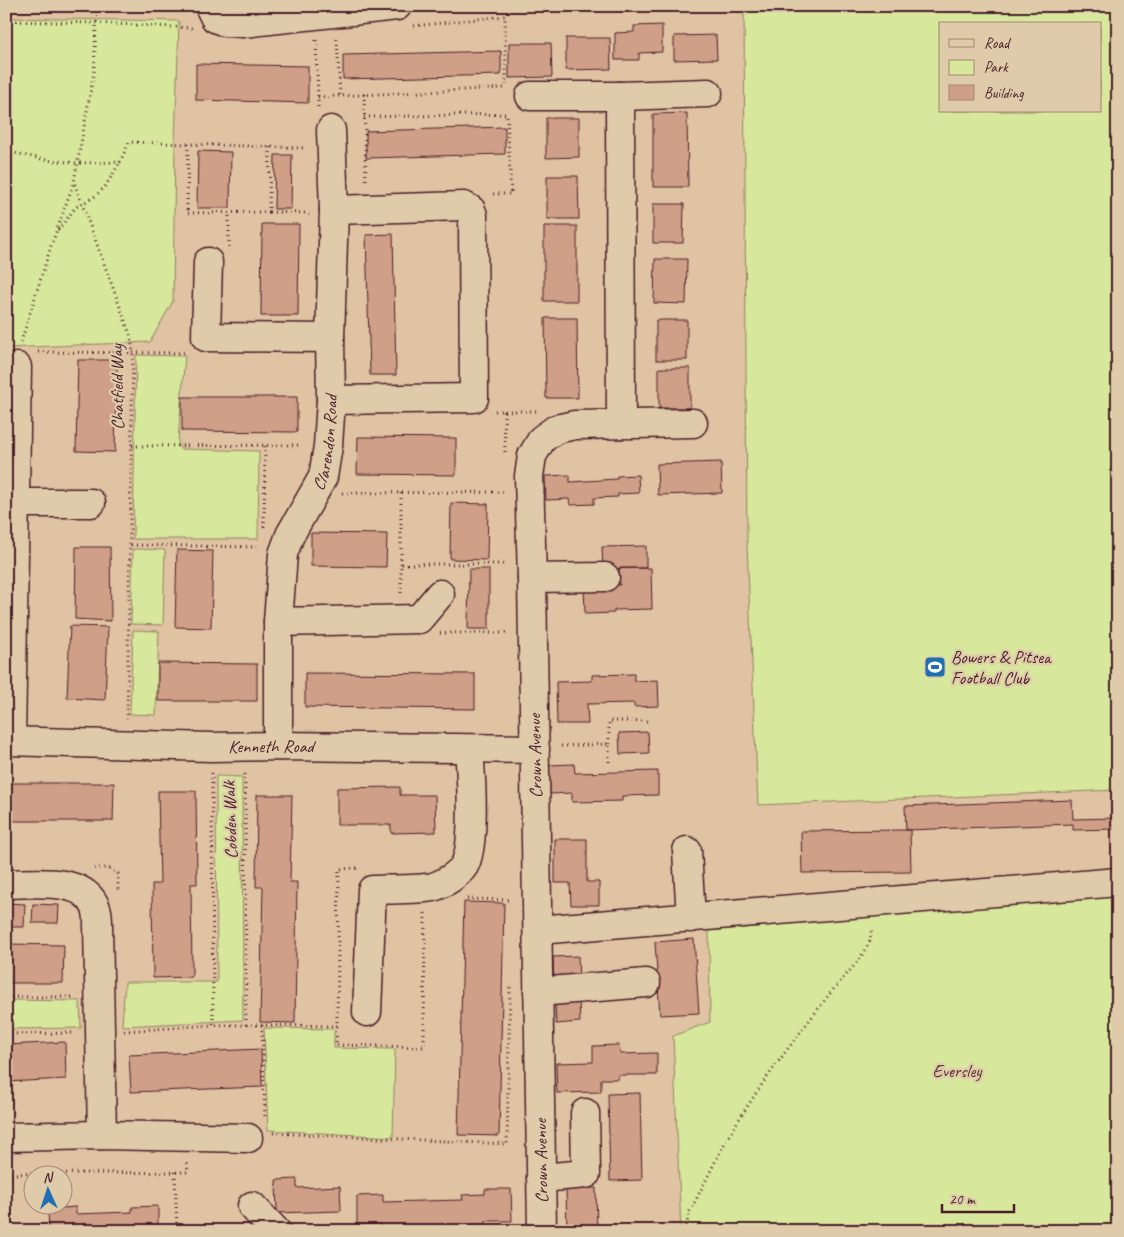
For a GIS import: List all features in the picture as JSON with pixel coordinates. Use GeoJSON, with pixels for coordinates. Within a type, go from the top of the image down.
{"type":"FeatureCollection","features":[{"type":"Feature","properties":{"kind":"street"},"geometry":{"type":"LineString","coordinates":[[204,17],[216,18],[225,22],[243,23],[402,17]]}},
{"type":"Feature","properties":{"kind":"street"},"geometry":{"type":"LineString","coordinates":[[530,96],[620,96],[708,93]]}},
{"type":"Feature","properties":{"kind":"street"},"geometry":{"type":"LineString","coordinates":[[620,96],[621,424]]}},
{"type":"Feature","properties":{"kind":"street","name":"Clarendon Road"},"geometry":{"type":"LineString","coordinates":[[278,746],[278,622],[283,554],[290,535],[323,477],[332,400],[323,213],[322,134]]}},
{"type":"Feature","properties":{"kind":"street"},"geometry":{"type":"LineString","coordinates":[[323,213],[464,206],[471,210],[473,216],[474,398],[332,400]]}},
{"type":"Feature","properties":{"kind":"street"},"geometry":{"type":"LineString","coordinates":[[218,258],[206,337],[330,338]]}},
{"type":"Feature","properties":{"kind":"street"},"geometry":{"type":"LineString","coordinates":[[9,741],[18,359]]}},
{"type":"Feature","properties":{"kind":"street","name":"Crown Avenue"},"geometry":{"type":"LineString","coordinates":[[542,1231],[538,930],[546,748],[532,578],[529,476],[532,456],[542,439],[556,429],[575,425],[693,423]]}},
{"type":"Feature","properties":{"kind":"street"},"geometry":{"type":"LineString","coordinates":[[14,503],[91,503]]}},
{"type":"Feature","properties":{"kind":"street"},"geometry":{"type":"LineString","coordinates":[[532,578],[605,577]]}},
{"type":"Feature","properties":{"kind":"street"},"geometry":{"type":"LineString","coordinates":[[278,622],[419,619],[440,594]]}},
{"type":"Feature","properties":{"kind":"street","name":"Kenneth Road"},"geometry":{"type":"LineString","coordinates":[[9,741],[138,746],[546,748]]}},
{"type":"Feature","properties":{"kind":"street"},"geometry":{"type":"LineString","coordinates":[[366,1012],[372,890],[433,887],[451,879],[464,866],[470,845],[472,787],[469,749]]}},
{"type":"Feature","properties":{"kind":"street"},"geometry":{"type":"LineString","coordinates":[[687,851],[691,918]]}},
{"type":"Feature","properties":{"kind":"street"},"geometry":{"type":"LineString","coordinates":[[538,930],[1118,882]]}},
{"type":"Feature","properties":{"kind":"street"},"geometry":{"type":"LineString","coordinates":[[6,884],[65,884],[79,889],[90,897],[97,909],[102,1135]]}},
{"type":"Feature","properties":{"kind":"street"},"geometry":{"type":"LineString","coordinates":[[538,992],[646,983]]}},
{"type":"Feature","properties":{"kind":"street"},"geometry":{"type":"LineString","coordinates":[[541,1178],[586,1174],[585,1113]]}},
{"type":"Feature","properties":{"kind":"street"},"geometry":{"type":"LineString","coordinates":[[6,1137],[260,1132]]}},
{"type":"Feature","properties":{"kind":"street"},"geometry":{"type":"LineString","coordinates":[[252,1206],[276,1231]]}},
{"type":"Feature","properties":{"kind":"path"},"geometry":{"type":"LineString","coordinates":[[97,6],[94,72],[74,182],[34,299],[18,359],[133,353],[192,353]]}},
{"type":"Feature","properties":{"kind":"path"},"geometry":{"type":"LineString","coordinates":[[318,96],[506,88],[505,16],[402,17]]}},
{"type":"Feature","properties":{"kind":"path"},"geometry":{"type":"LineString","coordinates":[[6,21],[96,23],[204,17]]}},
{"type":"Feature","properties":{"kind":"path"},"geometry":{"type":"LineString","coordinates":[[330,36],[337,35],[340,95]]}},
{"type":"Feature","properties":{"kind":"path"},"geometry":{"type":"LineString","coordinates":[[322,134],[318,96],[316,38],[323,37]]}},
{"type":"Feature","properties":{"kind":"path"},"geometry":{"type":"LineString","coordinates":[[364,94],[366,189]]}},
{"type":"Feature","properties":{"kind":"path"},"geometry":{"type":"LineString","coordinates":[[364,117],[507,114],[511,194],[482,194]]}},
{"type":"Feature","properties":{"kind":"path"},"geometry":{"type":"LineString","coordinates":[[56,232],[76,207],[94,197],[105,187],[129,142],[301,147],[322,134]]}},
{"type":"Feature","properties":{"kind":"path"},"geometry":{"type":"LineString","coordinates":[[301,147],[322,134]]}},
{"type":"Feature","properties":{"kind":"path"},"geometry":{"type":"LineString","coordinates":[[188,144],[187,213],[323,213]]}},
{"type":"Feature","properties":{"kind":"path"},"geometry":{"type":"LineString","coordinates":[[269,212],[270,147]]}},
{"type":"Feature","properties":{"kind":"path"},"geometry":{"type":"LineString","coordinates":[[6,151],[46,160],[77,163],[120,162]]}},
{"type":"Feature","properties":{"kind":"path","name":"Chatfield Way"},"geometry":{"type":"LineString","coordinates":[[74,182],[131,337],[133,353],[127,720],[138,746]]}},
{"type":"Feature","properties":{"kind":"path"},"geometry":{"type":"LineString","coordinates":[[218,258],[229,213]]}},
{"type":"Feature","properties":{"kind":"path"},"geometry":{"type":"LineString","coordinates":[[494,411],[542,411]]}},
{"type":"Feature","properties":{"kind":"path"},"geometry":{"type":"LineString","coordinates":[[504,411],[505,456]]}},
{"type":"Feature","properties":{"kind":"path"},"geometry":{"type":"LineString","coordinates":[[264,528],[265,445]]}},
{"type":"Feature","properties":{"kind":"path"},"geometry":{"type":"LineString","coordinates":[[132,446],[307,446]]}},
{"type":"Feature","properties":{"kind":"path"},"geometry":{"type":"LineString","coordinates":[[505,483],[506,501]]}},
{"type":"Feature","properties":{"kind":"path"},"geometry":{"type":"LineString","coordinates":[[338,493],[506,492]]}},
{"type":"Feature","properties":{"kind":"path"},"geometry":{"type":"LineString","coordinates":[[401,493],[401,597]]}},
{"type":"Feature","properties":{"kind":"path"},"geometry":{"type":"LineString","coordinates":[[131,545],[264,547]]}},
{"type":"Feature","properties":{"kind":"path"},"geometry":{"type":"LineString","coordinates":[[401,564],[506,564],[506,555]]}},
{"type":"Feature","properties":{"kind":"path"},"geometry":{"type":"LineString","coordinates":[[434,633],[507,633],[508,643]]}},
{"type":"Feature","properties":{"kind":"path"},"geometry":{"type":"LineString","coordinates":[[609,766],[609,721],[648,721]]}},
{"type":"Feature","properties":{"kind":"path"},"geometry":{"type":"LineString","coordinates":[[546,748],[609,744]]}},
{"type":"Feature","properties":{"kind":"path","name":"Cobden Walk"},"geometry":{"type":"LineString","coordinates":[[213,1025],[212,772],[220,772]]}},
{"type":"Feature","properties":{"kind":"path","name":"Cobden Walk"},"geometry":{"type":"LineString","coordinates":[[6,1034],[101,1033],[213,1025],[246,1025],[246,773],[237,773]]}},
{"type":"Feature","properties":{"kind":"path"},"geometry":{"type":"LineString","coordinates":[[464,899],[512,900],[512,890]]}},
{"type":"Feature","properties":{"kind":"path"},"geometry":{"type":"LineString","coordinates":[[687,1231],[689,1213],[733,1130],[790,1046],[863,954],[872,933],[869,918],[875,903]]}},
{"type":"Feature","properties":{"kind":"path"},"geometry":{"type":"LineString","coordinates":[[337,1026],[336,1045],[424,1047],[425,908]]}},
{"type":"Feature","properties":{"kind":"path"},"geometry":{"type":"LineString","coordinates":[[262,1025],[260,1132],[508,1144],[510,978]]}},
{"type":"Feature","properties":{"kind":"path"},"geometry":{"type":"LineString","coordinates":[[6,996],[78,997]]}},
{"type":"Feature","properties":{"kind":"path"},"geometry":{"type":"LineString","coordinates":[[6,1174],[188,1172],[187,1163]]}},
{"type":"Feature","properties":{"kind":"path"},"geometry":{"type":"LineString","coordinates":[[174,1172],[177,1231]]}},
{"type":"Feature","properties":{"kind":"green space"},"geometry":{"type":"Polygon","coordinates":[[[744,6],[1118,6],[1118,790],[758,805],[747,544],[744,6]]]}},
{"type":"Feature","properties":{"kind":"green space"},"geometry":{"type":"Polygon","coordinates":[[[6,18],[179,21],[173,301],[150,342],[6,348],[6,18]]]}},
{"type":"Feature","properties":{"kind":"green space"},"geometry":{"type":"Polygon","coordinates":[[[136,355],[185,356],[178,441],[180,449],[259,451],[258,539],[133,539],[136,355]]]}},
{"type":"Feature","properties":{"kind":"green space"},"geometry":{"type":"Polygon","coordinates":[[[133,549],[165,550],[163,625],[131,624],[133,549]]]}},
{"type":"Feature","properties":{"kind":"green space"},"geometry":{"type":"Polygon","coordinates":[[[133,630],[159,631],[156,715],[130,714],[133,630]]]}},
{"type":"Feature","properties":{"kind":"green space"},"geometry":{"type":"Polygon","coordinates":[[[216,776],[242,777],[243,1020],[122,1026],[125,982],[217,982],[216,776]]]}},
{"type":"Feature","properties":{"kind":"green space","name":"Eversley"},"geometry":{"type":"Polygon","coordinates":[[[1118,895],[1118,1231],[681,1231],[673,1036],[710,1022],[709,931],[1118,895]]]}},
{"type":"Feature","properties":{"kind":"green space"},"geometry":{"type":"Polygon","coordinates":[[[6,1000],[80,1001],[81,1028],[6,1029],[6,1000]]]}},
{"type":"Feature","properties":{"kind":"green space"},"geometry":{"type":"Polygon","coordinates":[[[264,1028],[334,1029],[334,1048],[395,1049],[393,1137],[268,1130],[264,1028]]]}},
{"type":"Feature","properties":{"kind":"building"},"geometry":{"type":"Polygon","coordinates":[[[662,25],[662,52],[639,53],[639,60],[615,60],[615,33],[634,32],[634,26],[662,25]]]}},
{"type":"Feature","properties":{"kind":"building"},"geometry":{"type":"Polygon","coordinates":[[[716,35],[717,59],[674,60],[674,36],[716,35]]]}},
{"type":"Feature","properties":{"kind":"building"},"geometry":{"type":"Polygon","coordinates":[[[566,38],[610,38],[611,69],[566,70],[566,38]]]}},
{"type":"Feature","properties":{"kind":"building"},"geometry":{"type":"Polygon","coordinates":[[[509,43],[551,43],[552,77],[509,78],[509,43]]]}},
{"type":"Feature","properties":{"kind":"building"},"geometry":{"type":"Polygon","coordinates":[[[501,51],[501,75],[343,79],[343,55],[501,51]]]}},
{"type":"Feature","properties":{"kind":"building"},"geometry":{"type":"Polygon","coordinates":[[[196,64],[308,66],[308,103],[196,100],[196,64]]]}},
{"type":"Feature","properties":{"kind":"building"},"geometry":{"type":"Polygon","coordinates":[[[687,113],[688,187],[653,187],[653,114],[687,113]]]}},
{"type":"Feature","properties":{"kind":"building"},"geometry":{"type":"Polygon","coordinates":[[[546,118],[579,118],[579,157],[546,158],[546,118]]]}},
{"type":"Feature","properties":{"kind":"building"},"geometry":{"type":"Polygon","coordinates":[[[505,127],[505,154],[366,158],[366,131],[505,127]]]}},
{"type":"Feature","properties":{"kind":"building"},"geometry":{"type":"Polygon","coordinates":[[[198,151],[231,152],[230,208],[197,208],[198,151]]]}},
{"type":"Feature","properties":{"kind":"building"},"geometry":{"type":"Polygon","coordinates":[[[275,155],[292,155],[291,209],[274,209],[275,155]]]}},
{"type":"Feature","properties":{"kind":"building"},"geometry":{"type":"Polygon","coordinates":[[[547,176],[578,176],[579,219],[547,219],[547,176]]]}},
{"type":"Feature","properties":{"kind":"building"},"geometry":{"type":"Polygon","coordinates":[[[653,204],[684,204],[683,243],[653,243],[653,204]]]}},
{"type":"Feature","properties":{"kind":"building"},"geometry":{"type":"Polygon","coordinates":[[[262,224],[299,224],[298,316],[261,316],[262,224]]]}},
{"type":"Feature","properties":{"kind":"building"},"geometry":{"type":"Polygon","coordinates":[[[544,226],[577,226],[577,301],[544,301],[544,226]]]}},
{"type":"Feature","properties":{"kind":"building"},"geometry":{"type":"Polygon","coordinates":[[[393,234],[396,375],[370,375],[366,235],[393,234]]]}},
{"type":"Feature","properties":{"kind":"building"},"geometry":{"type":"Polygon","coordinates":[[[655,259],[687,259],[686,304],[654,303],[655,259]]]}},
{"type":"Feature","properties":{"kind":"building"},"geometry":{"type":"Polygon","coordinates":[[[545,318],[577,318],[578,398],[546,398],[545,318]]]}},
{"type":"Feature","properties":{"kind":"building"},"geometry":{"type":"Polygon","coordinates":[[[656,320],[687,320],[687,360],[656,360],[656,320]]]}},
{"type":"Feature","properties":{"kind":"building"},"geometry":{"type":"Polygon","coordinates":[[[78,360],[117,360],[115,452],[76,451],[78,360]]]}},
{"type":"Feature","properties":{"kind":"building"},"geometry":{"type":"Polygon","coordinates":[[[659,368],[690,368],[690,408],[659,408],[659,368]]]}},
{"type":"Feature","properties":{"kind":"building"},"geometry":{"type":"Polygon","coordinates":[[[182,397],[297,397],[297,432],[182,431],[182,397]]]}},
{"type":"Feature","properties":{"kind":"building"},"geometry":{"type":"Polygon","coordinates":[[[358,437],[456,438],[456,475],[357,474],[358,437]]]}},
{"type":"Feature","properties":{"kind":"building"},"geometry":{"type":"Polygon","coordinates":[[[721,462],[722,493],[658,495],[657,464],[721,462]]]}},
{"type":"Feature","properties":{"kind":"building"},"geometry":{"type":"Polygon","coordinates":[[[570,475],[570,482],[617,479],[617,476],[638,475],[639,493],[618,494],[618,497],[594,498],[594,504],[570,505],[569,499],[546,500],[545,476],[570,475]]]}},
{"type":"Feature","properties":{"kind":"building"},"geometry":{"type":"Polygon","coordinates":[[[451,503],[488,504],[487,560],[450,559],[451,503]]]}},
{"type":"Feature","properties":{"kind":"building"},"geometry":{"type":"Polygon","coordinates":[[[311,533],[387,534],[386,567],[311,566],[311,533]]]}},
{"type":"Feature","properties":{"kind":"building"},"geometry":{"type":"Polygon","coordinates":[[[646,546],[646,568],[603,569],[602,547],[646,546]]]}},
{"type":"Feature","properties":{"kind":"building"},"geometry":{"type":"Polygon","coordinates":[[[76,547],[110,547],[111,621],[75,619],[76,547]]]}},
{"type":"Feature","properties":{"kind":"building"},"geometry":{"type":"Polygon","coordinates":[[[177,550],[213,551],[211,628],[175,627],[177,550]]]}},
{"type":"Feature","properties":{"kind":"building"},"geometry":{"type":"Polygon","coordinates":[[[619,568],[651,568],[652,609],[614,610],[614,613],[585,614],[584,586],[620,585],[619,568]]]}},
{"type":"Feature","properties":{"kind":"building"},"geometry":{"type":"Polygon","coordinates":[[[469,569],[489,569],[489,629],[468,629],[469,569]]]}},
{"type":"Feature","properties":{"kind":"building"},"geometry":{"type":"Polygon","coordinates":[[[70,626],[108,627],[105,700],[67,698],[70,626]]]}},
{"type":"Feature","properties":{"kind":"building"},"geometry":{"type":"Polygon","coordinates":[[[158,663],[257,664],[257,701],[158,701],[158,663]]]}},
{"type":"Feature","properties":{"kind":"building"},"geometry":{"type":"Polygon","coordinates":[[[305,673],[475,674],[475,709],[305,707],[305,673]]]}},
{"type":"Feature","properties":{"kind":"building"},"geometry":{"type":"Polygon","coordinates":[[[634,674],[634,681],[658,680],[659,706],[634,707],[634,703],[587,704],[588,724],[557,724],[556,682],[592,681],[592,675],[634,674]]]}},
{"type":"Feature","properties":{"kind":"building"},"geometry":{"type":"Polygon","coordinates":[[[648,732],[649,753],[620,754],[619,733],[648,732]]]}},
{"type":"Feature","properties":{"kind":"building"},"geometry":{"type":"Polygon","coordinates":[[[574,764],[575,773],[658,771],[658,795],[622,796],[622,801],[572,802],[572,793],[550,794],[549,765],[574,764]]]}},
{"type":"Feature","properties":{"kind":"building"},"geometry":{"type":"Polygon","coordinates":[[[6,783],[114,783],[113,821],[6,821],[6,783]]]}},
{"type":"Feature","properties":{"kind":"building"},"geometry":{"type":"Polygon","coordinates":[[[400,787],[400,795],[435,795],[436,832],[391,833],[391,825],[337,825],[337,788],[400,787]]]}},
{"type":"Feature","properties":{"kind":"building"},"geometry":{"type":"Polygon","coordinates":[[[158,791],[196,791],[197,884],[191,884],[192,977],[153,978],[152,884],[160,884],[158,791]]]}},
{"type":"Feature","properties":{"kind":"building"},"geometry":{"type":"Polygon","coordinates":[[[257,795],[292,795],[290,882],[297,882],[295,1023],[260,1022],[263,887],[256,887],[257,795]]]}},
{"type":"Feature","properties":{"kind":"building"},"geometry":{"type":"Polygon","coordinates":[[[1072,800],[1073,819],[1118,818],[1118,829],[1073,830],[1073,824],[906,830],[905,806],[1072,800]]]}},
{"type":"Feature","properties":{"kind":"building"},"geometry":{"type":"Polygon","coordinates":[[[910,830],[911,872],[802,873],[801,831],[910,830]]]}},
{"type":"Feature","properties":{"kind":"building"},"geometry":{"type":"Polygon","coordinates":[[[555,839],[587,839],[587,882],[599,882],[599,905],[571,905],[570,883],[555,883],[555,839]]]}},
{"type":"Feature","properties":{"kind":"building"},"geometry":{"type":"Polygon","coordinates":[[[464,902],[504,903],[499,1136],[458,1135],[464,902]]]}},
{"type":"Feature","properties":{"kind":"building"},"geometry":{"type":"Polygon","coordinates":[[[6,903],[25,904],[24,927],[6,927],[6,903]]]}},
{"type":"Feature","properties":{"kind":"building"},"geometry":{"type":"Polygon","coordinates":[[[33,904],[59,905],[58,923],[32,923],[33,904]]]}},
{"type":"Feature","properties":{"kind":"building"},"geometry":{"type":"Polygon","coordinates":[[[694,939],[699,1013],[660,1015],[655,942],[694,939]]]}},
{"type":"Feature","properties":{"kind":"building"},"geometry":{"type":"Polygon","coordinates":[[[6,944],[64,945],[63,983],[6,983],[6,944]]]}},
{"type":"Feature","properties":{"kind":"building"},"geometry":{"type":"Polygon","coordinates":[[[578,956],[579,981],[554,982],[553,957],[578,956]]]}},
{"type":"Feature","properties":{"kind":"building"},"geometry":{"type":"Polygon","coordinates":[[[579,1000],[580,1022],[556,1024],[555,1001],[579,1000]]]}},
{"type":"Feature","properties":{"kind":"building"},"geometry":{"type":"Polygon","coordinates":[[[65,1042],[66,1079],[6,1082],[6,1045],[65,1042]]]}},
{"type":"Feature","properties":{"kind":"building"},"geometry":{"type":"Polygon","coordinates":[[[619,1045],[620,1054],[657,1053],[657,1075],[618,1075],[618,1079],[601,1079],[601,1092],[557,1093],[556,1063],[593,1062],[593,1046],[619,1045]]]}},
{"type":"Feature","properties":{"kind":"building"},"geometry":{"type":"Polygon","coordinates":[[[261,1049],[262,1087],[131,1092],[129,1055],[261,1049]]]}},
{"type":"Feature","properties":{"kind":"building"},"geometry":{"type":"Polygon","coordinates":[[[640,1093],[642,1180],[610,1181],[608,1094],[640,1093]]]}},
{"type":"Feature","properties":{"kind":"building"},"geometry":{"type":"Polygon","coordinates":[[[297,1179],[297,1188],[340,1186],[341,1211],[277,1213],[276,1180],[297,1179]]]}},
{"type":"Feature","properties":{"kind":"building"},"geometry":{"type":"Polygon","coordinates":[[[566,1188],[596,1188],[597,1231],[567,1231],[566,1188]]]}},
{"type":"Feature","properties":{"kind":"building"},"geometry":{"type":"Polygon","coordinates":[[[485,1189],[511,1189],[512,1221],[486,1221],[486,1225],[467,1226],[467,1231],[380,1231],[380,1224],[357,1225],[357,1196],[383,1195],[383,1202],[463,1200],[462,1195],[485,1194],[485,1189]]]}},
{"type":"Feature","properties":{"kind":"building"},"geometry":{"type":"Polygon","coordinates":[[[158,1206],[158,1231],[49,1231],[48,1214],[72,1214],[72,1207],[76,1207],[76,1214],[132,1212],[132,1207],[158,1206]]]}},
{"type":"Feature","properties":{"kind":"building"},"geometry":{"type":"Polygon","coordinates":[[[335,1228],[335,1231],[305,1231],[305,1229],[335,1228]]]}},
{"type":"Feature","properties":{"kind":"place","name":"Bowers & Pitsea Football Club"},"geometry":{"type":"Point","coordinates":[935,667]}}]}
